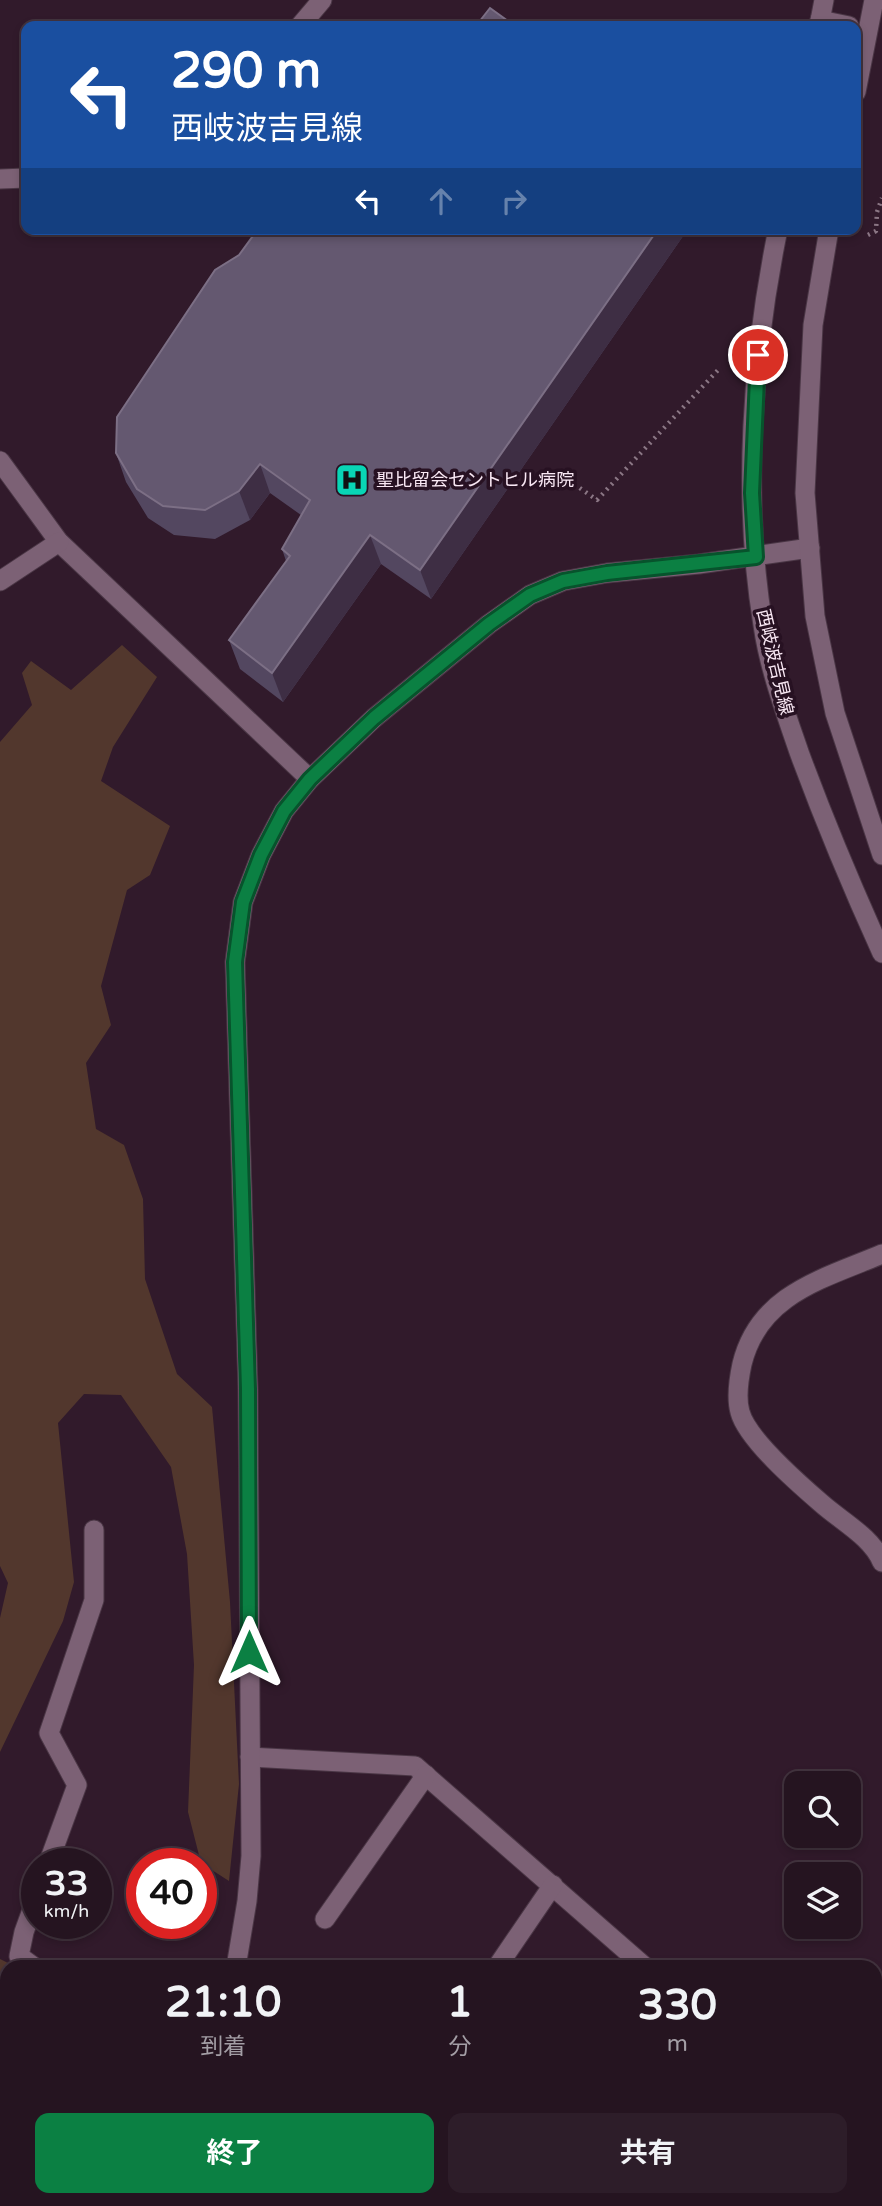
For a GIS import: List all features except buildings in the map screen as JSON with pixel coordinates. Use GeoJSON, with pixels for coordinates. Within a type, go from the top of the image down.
{"type":"FeatureCollection","features":[{"type":"Feature","properties":{"kind":"street"},"geometry":{"type":"LineString","coordinates":[[304,21],[323,0]]}},
{"type":"Feature","properties":{"kind":"street"},"geometry":{"type":"LineString","coordinates":[[819,21],[824,0]]}},
{"type":"Feature","properties":{"kind":"street"},"geometry":{"type":"LineString","coordinates":[[861,53],[864,29],[874,0]]}},
{"type":"Feature","properties":{"kind":"street"},"geometry":{"type":"LineString","coordinates":[[0,179],[21,178]]}},
{"type":"Feature","properties":{"kind":"street","name":"西岐波吉見線"},"geometry":{"type":"LineString","coordinates":[[777,235],[758,355],[752,493],[763,626],[785,711],[816,798],[882,953]]}},
{"type":"Feature","properties":{"kind":"street"},"geometry":{"type":"LineString","coordinates":[[828,235],[813,325],[805,493],[815,616],[835,713],[882,855]]}},
{"type":"Feature","properties":{"kind":"street"},"geometry":{"type":"LineString","coordinates":[[0,461],[59,542],[310,779]]}},
{"type":"Feature","properties":{"kind":"street"},"geometry":{"type":"LineString","coordinates":[[0,581],[59,542]]}},
{"type":"Feature","properties":{"kind":"street"},"geometry":{"type":"LineString","coordinates":[[237,1960],[251,1856],[248,1389],[235,962],[243,902],[261,855],[284,811],[310,779],[374,718],[489,624],[530,595],[563,581],[607,573],[756,557],[810,548]]}},
{"type":"Feature","properties":{"kind":"street"},"geometry":{"type":"LineString","coordinates":[[882,1254],[784,1298],[764,1317],[752,1338],[746,1349],[738,1379],[740,1413],[756,1440],[822,1504],[877,1550],[882,1562]]}},
{"type":"Feature","properties":{"kind":"street"},"geometry":{"type":"LineString","coordinates":[[54,1848],[77,1785],[49,1733],[94,1600],[94,1530]]}},
{"type":"Feature","properties":{"kind":"street"},"geometry":{"type":"LineString","coordinates":[[250,1757],[415,1766],[637,1960]]}},
{"type":"Feature","properties":{"kind":"street"},"geometry":{"type":"LineString","coordinates":[[325,1919],[426,1775]]}},
{"type":"Feature","properties":{"kind":"street"},"geometry":{"type":"LineString","coordinates":[[502,1960],[553,1885]]}},
{"type":"Feature","properties":{"kind":"street"},"geometry":{"type":"LineString","coordinates":[[23,1939],[19,1956],[24,1960]]}},
{"type":"Feature","properties":{"kind":"path"},"geometry":{"type":"LineString","coordinates":[[868,235],[876,231],[877,212],[882,198]]}},
{"type":"Feature","properties":{"kind":"path"},"geometry":{"type":"LineString","coordinates":[[574,484],[597,500],[718,370]]}},
{"type":"Feature","properties":{"kind":"shaded area"},"geometry":{"type":"Polygon","coordinates":[[[122,645],[157,677],[113,747],[101,781],[170,826],[150,875],[127,890],[101,986],[111,1025],[86,1063],[96,1129],[124,1145],[143,1199],[145,1279],[177,1374],[212,1407],[230,1602],[239,1784],[229,1881],[217,1873],[217,1848],[197,1848],[188,1812],[194,1665],[187,1554],[171,1467],[121,1395],[84,1394],[58,1423],[74,1582],[63,1621],[0,1752],[0,1618],[8,1583],[0,1566],[0,742],[32,705],[22,673],[31,661],[71,690],[122,645]]]}},
{"type":"Feature","properties":{"kind":"place","name":"聖比留会セントヒル病院"},"geometry":{"type":"Point","coordinates":[352,480]}},
{"type":"Feature","properties":{"kind":"route"},"geometry":{"type":"LineString","coordinates":[[249,1652],[248,1389],[235,962],[243,902],[261,855],[284,811],[310,779],[374,718],[489,624],[530,595],[563,581],[607,573],[756,557],[752,493],[758,355]]}}]}
